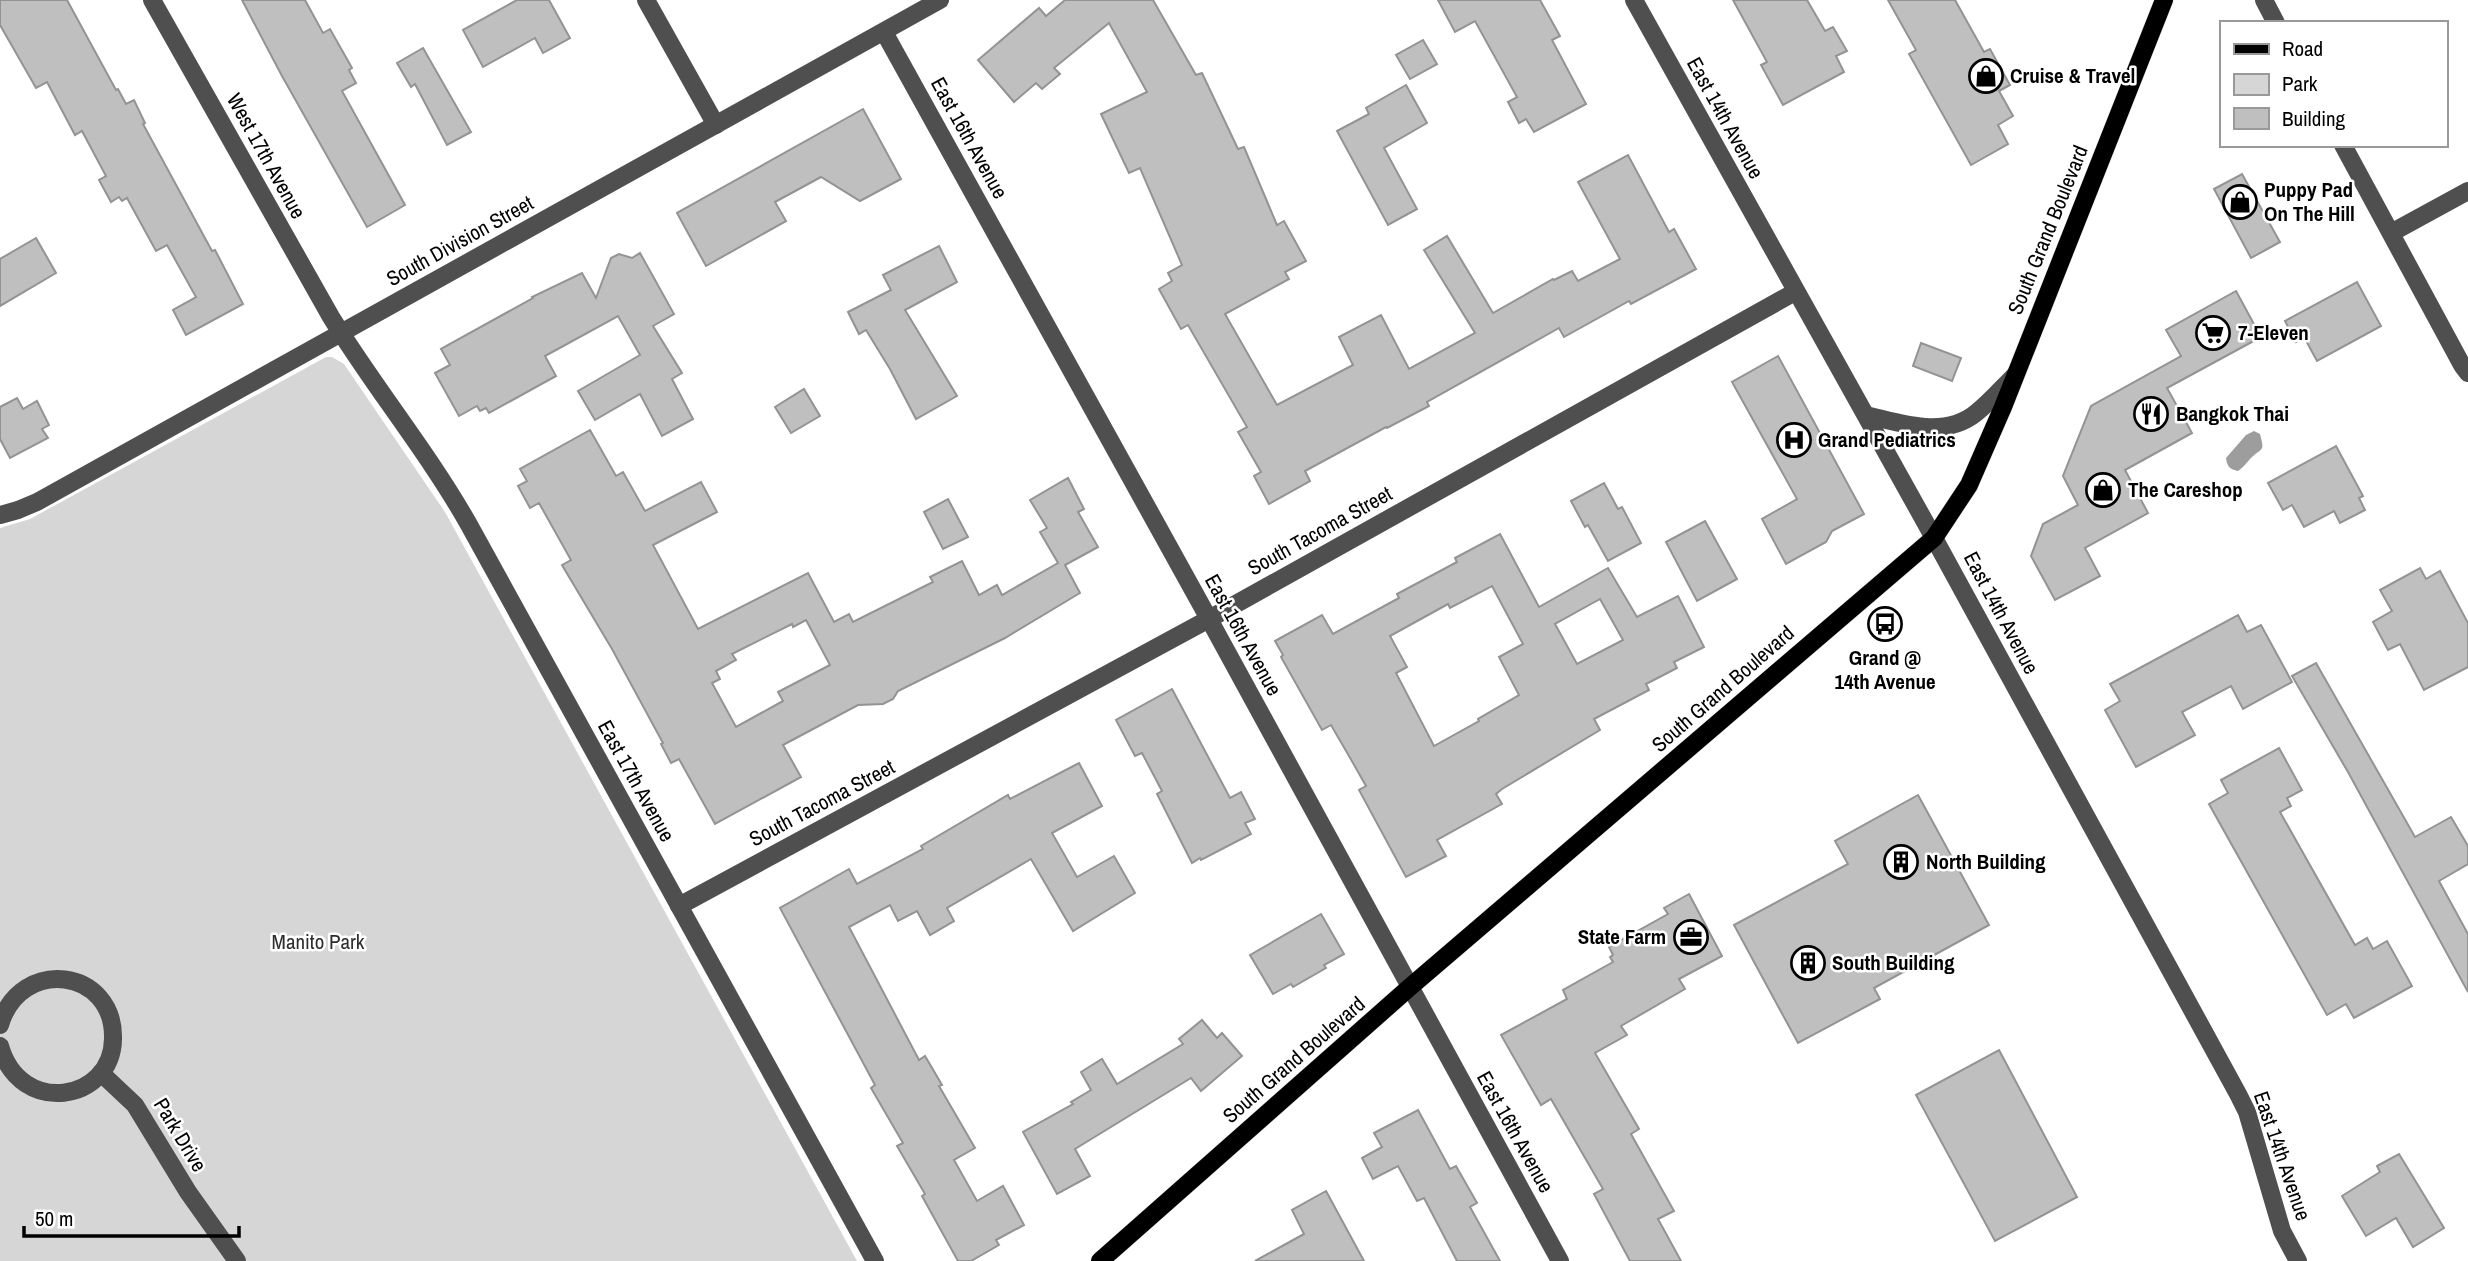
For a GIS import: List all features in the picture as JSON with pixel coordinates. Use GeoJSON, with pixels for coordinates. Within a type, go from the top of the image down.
{"type":"FeatureCollection","features":[{"type":"Feature","properties":{"kind":"main road","name":"South Grand Boulevard"},"geometry":{"type":"LineString","coordinates":[[1100,1261],[1410,987],[1934,538],[1969,485],[2164,0]]}},
{"type":"Feature","properties":{"kind":"street","name":"West 17th Avenue"},"geometry":{"type":"LineString","coordinates":[[152,0],[341,334]]}},
{"type":"Feature","properties":{"kind":"street"},"geometry":{"type":"LineString","coordinates":[[646,0],[716,125]]}},
{"type":"Feature","properties":{"kind":"street","name":"South Division Street"},"geometry":{"type":"LineString","coordinates":[[0,515],[37,502],[940,0]]}},
{"type":"Feature","properties":{"kind":"street","name":"East 14th Avenue"},"geometry":{"type":"LineString","coordinates":[[1634,0],[1934,538],[2247,1112],[2282,1231],[2298,1261]]}},
{"type":"Feature","properties":{"kind":"street"},"geometry":{"type":"LineString","coordinates":[[2264,0],[2275,21]]}},
{"type":"Feature","properties":{"kind":"street","name":"East 16th Avenue"},"geometry":{"type":"LineString","coordinates":[[884,32],[1560,1261]]}},
{"type":"Feature","properties":{"kind":"street"},"geometry":{"type":"LineString","coordinates":[[2344,147],[2468,373]]}},
{"type":"Feature","properties":{"kind":"street"},"geometry":{"type":"LineString","coordinates":[[2391,233],[2468,191]]}},
{"type":"Feature","properties":{"kind":"street","name":"South Tacoma Street"},"geometry":{"type":"LineString","coordinates":[[679,906],[1209,619],[1795,292]]}},
{"type":"Feature","properties":{"kind":"street","name":"East 17th Avenue"},"geometry":{"type":"LineString","coordinates":[[341,334],[454,498],[875,1261]]}},
{"type":"Feature","properties":{"kind":"street"},"geometry":{"type":"LineString","coordinates":[[1866,415],[1925,428],[1950,426],[1974,415],[2015,376]]}},
{"type":"Feature","properties":{"kind":"street"},"geometry":{"type":"LineString","coordinates":[[0,1025],[12,999],[24,988],[38,981],[54,978],[70,980],[86,986],[108,1010],[114,1043],[101,1073],[74,1091],[57,1094],[26,1085],[13,1074],[4,1060],[0,1046]]}},
{"type":"Feature","properties":{"kind":"street","name":"Park Drive"},"geometry":{"type":"LineString","coordinates":[[101,1073],[135,1105],[182,1184],[237,1261]]}},
{"type":"Feature","properties":{"kind":"green space","name":"Manito Park"},"geometry":{"type":"Polygon","coordinates":[[[326,357],[332,357],[344,364],[445,512],[857,1261],[0,1261],[0,528],[30,519],[326,357]]]}},
{"type":"Feature","properties":{"kind":"shaded area"},"geometry":{"type":"Polygon","coordinates":[[[2254,431],[2260,434],[2262,449],[2238,471],[2231,468],[2226,458],[2246,435],[2254,431]]]}},
{"type":"Feature","properties":{"kind":"building"},"geometry":{"type":"Polygon","coordinates":[[[0,0],[67,0],[116,90],[118,89],[126,104],[134,100],[145,123],[143,124],[243,304],[186,335],[173,310],[196,297],[167,245],[156,251],[127,198],[122,201],[119,197],[111,202],[99,180],[106,176],[82,131],[75,135],[47,82],[36,88],[0,25],[0,0]]]}},
{"type":"Feature","properties":{"kind":"building"},"geometry":{"type":"Polygon","coordinates":[[[242,0],[305,0],[323,33],[330,29],[352,68],[349,70],[356,83],[342,91],[405,205],[367,227],[242,0]]]}},
{"type":"Feature","properties":{"kind":"building"},"geometry":{"type":"Polygon","coordinates":[[[517,0],[549,0],[570,38],[543,53],[535,38],[483,67],[463,30],[517,0]]]}},
{"type":"Feature","properties":{"kind":"building"},"geometry":{"type":"Polygon","coordinates":[[[1065,0],[1153,0],[1196,75],[1202,73],[1238,149],[1244,147],[1277,225],[1284,221],[1306,261],[1285,272],[1289,279],[1225,314],[1277,405],[1353,365],[1339,337],[1381,315],[1409,369],[1475,333],[1424,250],[1447,236],[1493,313],[1553,279],[1572,271],[1578,281],[1620,259],[1578,182],[1628,155],[1669,232],[1674,229],[1696,269],[1631,304],[1629,301],[1564,337],[1559,328],[1427,402],[1429,406],[1305,471],[1310,481],[1269,504],[1254,476],[1261,472],[1238,432],[1247,427],[1188,325],[1181,329],[1159,289],[1172,281],[1168,273],[1182,265],[1140,168],[1129,173],[1101,114],[1147,92],[1109,23],[1054,68],[1060,74],[1042,89],[1036,83],[1014,102],[978,60],[1039,8],[1046,16],[1065,0]]]}},
{"type":"Feature","properties":{"kind":"building"},"geometry":{"type":"Polygon","coordinates":[[[1438,0],[1540,0],[1560,36],[1552,40],[1586,104],[1534,132],[1526,119],[1519,123],[1508,102],[1517,97],[1475,21],[1455,32],[1438,0]]]}},
{"type":"Feature","properties":{"kind":"building"},"geometry":{"type":"Polygon","coordinates":[[[1733,0],[1807,0],[1825,31],[1833,27],[1847,51],[1836,56],[1844,72],[1783,105],[1761,65],[1767,62],[1733,0]]]}},
{"type":"Feature","properties":{"kind":"building"},"geometry":{"type":"Polygon","coordinates":[[[1888,0],[1955,0],[1984,52],[1990,49],[2010,85],[1999,91],[2013,116],[1998,125],[2008,144],[1971,165],[1909,54],[1916,50],[1888,0]]]}},
{"type":"Feature","properties":{"kind":"building"},"geometry":{"type":"Polygon","coordinates":[[[1423,40],[1437,64],[1410,79],[1396,55],[1423,40]]]}},
{"type":"Feature","properties":{"kind":"building"},"geometry":{"type":"Polygon","coordinates":[[[423,48],[471,132],[447,145],[415,84],[411,87],[397,63],[423,48]]]}},
{"type":"Feature","properties":{"kind":"building"},"geometry":{"type":"Polygon","coordinates":[[[1406,85],[1427,123],[1384,148],[1417,209],[1388,225],[1337,131],[1369,114],[1366,108],[1406,85]]]}},
{"type":"Feature","properties":{"kind":"building"},"geometry":{"type":"Polygon","coordinates":[[[863,109],[901,179],[860,201],[821,177],[775,202],[786,221],[706,266],[677,213],[863,109]]]}},
{"type":"Feature","properties":{"kind":"building"},"geometry":{"type":"Polygon","coordinates":[[[2242,174],[2280,242],[2251,258],[2214,189],[2242,174]]]}},
{"type":"Feature","properties":{"kind":"building"},"geometry":{"type":"Polygon","coordinates":[[[36,238],[56,273],[0,306],[0,259],[36,238]]]}},
{"type":"Feature","properties":{"kind":"building"},"geometry":{"type":"Polygon","coordinates":[[[939,246],[957,282],[905,310],[957,396],[916,419],[866,330],[859,334],[848,312],[891,290],[883,275],[939,246]]]}},
{"type":"Feature","properties":{"kind":"building"},"geometry":{"type":"Polygon","coordinates":[[[640,253],[674,314],[653,326],[682,373],[672,379],[693,419],[662,436],[640,394],[595,420],[578,391],[640,355],[618,316],[545,356],[556,376],[489,413],[486,408],[480,411],[477,406],[459,416],[435,373],[450,365],[441,349],[532,297],[582,273],[596,298],[611,258],[619,254],[632,258],[640,253]]]}},
{"type":"Feature","properties":{"kind":"building"},"geometry":{"type":"Polygon","coordinates":[[[2357,282],[2381,326],[2317,361],[2304,337],[2296,342],[2285,321],[2357,282]]]}},
{"type":"Feature","properties":{"kind":"building"},"geometry":{"type":"Polygon","coordinates":[[[2236,291],[2261,337],[2167,388],[2192,433],[2125,470],[2148,513],[2085,548],[2100,576],[2055,600],[2031,556],[2043,524],[2078,505],[2063,476],[2091,406],[2181,356],[2166,330],[2236,291]]]}},
{"type":"Feature","properties":{"kind":"building"},"geometry":{"type":"Polygon","coordinates":[[[1921,343],[1961,358],[1952,381],[1913,366],[1921,343]]]}},
{"type":"Feature","properties":{"kind":"building","name":"Grand Pediatrics"},"geometry":{"type":"Polygon","coordinates":[[[1778,356],[1864,514],[1832,531],[1826,542],[1786,564],[1762,519],[1797,499],[1732,382],[1778,356]]]}},
{"type":"Feature","properties":{"kind":"building"},"geometry":{"type":"Polygon","coordinates":[[[804,389],[820,416],[791,433],[775,407],[804,389]]]}},
{"type":"Feature","properties":{"kind":"building"},"geometry":{"type":"Polygon","coordinates":[[[17,398],[23,409],[37,401],[49,425],[42,429],[48,438],[10,458],[0,439],[0,407],[17,398]]]}},
{"type":"Feature","properties":{"kind":"building"},"geometry":{"type":"Polygon","coordinates":[[[590,430],[616,476],[623,472],[645,511],[701,482],[717,512],[653,545],[698,629],[808,573],[834,622],[849,614],[853,622],[933,582],[930,577],[962,561],[979,595],[997,585],[1002,595],[1058,563],[1040,532],[1047,528],[1030,500],[1068,478],[1084,509],[1078,512],[1098,547],[1065,565],[1080,593],[1005,638],[898,691],[893,699],[883,704],[858,705],[783,745],[801,777],[715,824],[679,759],[671,763],[612,649],[562,565],[571,560],[539,503],[530,508],[518,486],[527,481],[520,469],[590,430]],[[806,620],[793,627],[792,624],[732,654],[736,660],[716,671],[720,679],[712,683],[736,727],[783,701],[778,692],[830,665],[806,620]]]}},
{"type":"Feature","properties":{"kind":"building"},"geometry":{"type":"Polygon","coordinates":[[[2336,446],[2363,496],[2359,498],[2365,510],[2340,523],[2334,511],[2304,527],[2292,505],[2283,510],[2268,483],[2336,446]]]}},
{"type":"Feature","properties":{"kind":"building"},"geometry":{"type":"Polygon","coordinates":[[[1604,483],[1618,509],[1622,507],[1641,543],[1608,561],[1571,501],[1604,483]]]}},
{"type":"Feature","properties":{"kind":"building"},"geometry":{"type":"Polygon","coordinates":[[[948,499],[968,537],[943,549],[924,512],[948,499]]]}},
{"type":"Feature","properties":{"kind":"building"},"geometry":{"type":"Polygon","coordinates":[[[1705,521],[1737,579],[1697,601],[1666,542],[1705,521]]]}},
{"type":"Feature","properties":{"kind":"building"},"geometry":{"type":"Polygon","coordinates":[[[1500,534],[1539,607],[1608,568],[1637,617],[1678,596],[1704,647],[1674,662],[1677,668],[1646,684],[1649,690],[1594,719],[1600,730],[1502,789],[1496,794],[1502,804],[1437,840],[1446,856],[1406,877],[1359,790],[1366,786],[1331,725],[1322,730],[1281,657],[1283,655],[1275,641],[1322,615],[1333,634],[1399,598],[1397,594],[1457,562],[1455,558],[1500,534]],[[1492,586],[1450,608],[1448,604],[1390,636],[1407,667],[1396,673],[1434,746],[1519,695],[1499,657],[1523,644],[1492,586]],[[1600,599],[1555,624],[1577,664],[1623,640],[1600,599]]]}},
{"type":"Feature","properties":{"kind":"building"},"geometry":{"type":"Polygon","coordinates":[[[2420,568],[2426,579],[2440,571],[2468,623],[2468,667],[2424,690],[2400,644],[2388,650],[2373,622],[2392,611],[2380,590],[2420,568]]]}},
{"type":"Feature","properties":{"kind":"building"},"geometry":{"type":"Polygon","coordinates":[[[2238,615],[2247,632],[2261,625],[2292,682],[2243,709],[2231,686],[2182,712],[2195,735],[2136,767],[2105,710],[2120,701],[2110,684],[2238,615]]]}},
{"type":"Feature","properties":{"kind":"building"},"geometry":{"type":"Polygon","coordinates":[[[2316,663],[2415,837],[2451,817],[2468,846],[2468,864],[2439,881],[2468,934],[2468,992],[2348,772],[2292,676],[2316,663]]]}},
{"type":"Feature","properties":{"kind":"building"},"geometry":{"type":"Polygon","coordinates":[[[1172,689],[1230,798],[1241,792],[1255,819],[1245,823],[1251,834],[1192,863],[1157,794],[1162,791],[1142,753],[1135,756],[1116,720],[1172,689]]]}},
{"type":"Feature","properties":{"kind":"building"},"geometry":{"type":"Polygon","coordinates":[[[2279,748],[2302,790],[2287,798],[2291,806],[2280,812],[2355,945],[2367,938],[2373,949],[2387,941],[2412,986],[2354,1018],[2346,1004],[2327,1015],[2209,804],[2228,793],[2221,780],[2279,748]]]}},
{"type":"Feature","properties":{"kind":"building"},"geometry":{"type":"Polygon","coordinates":[[[1079,763],[1102,806],[1052,833],[1077,877],[1114,856],[1135,893],[1073,931],[1031,859],[947,908],[954,921],[930,935],[917,911],[898,921],[890,905],[849,927],[919,1060],[925,1056],[975,1148],[954,1160],[977,1201],[1003,1186],[1024,1225],[996,1240],[999,1245],[971,1261],[958,1261],[922,1196],[925,1194],[897,1146],[903,1143],[871,1088],[875,1085],[780,908],[849,869],[857,884],[923,849],[921,846],[1008,795],[1010,799],[1079,763]]]}},
{"type":"Feature","properties":{"kind":"building"},"geometry":{"type":"Polygon","coordinates":[[[1918,795],[1989,925],[1874,988],[1880,999],[1798,1043],[1734,925],[1848,864],[1835,841],[1918,795]]]}},
{"type":"Feature","properties":{"kind":"building"},"geometry":{"type":"Polygon","coordinates":[[[1689,894],[1722,956],[1679,979],[1685,989],[1621,1026],[1627,1035],[1595,1053],[1639,1129],[1631,1134],[1674,1211],[1658,1219],[1681,1261],[1630,1261],[1594,1194],[1603,1189],[1551,1099],[1541,1105],[1501,1035],[1567,999],[1563,990],[1613,962],[1609,947],[1668,914],[1664,908],[1689,894]]]}},
{"type":"Feature","properties":{"kind":"building"},"geometry":{"type":"Polygon","coordinates":[[[1321,914],[1344,954],[1293,987],[1291,984],[1273,994],[1250,955],[1321,914]]]}},
{"type":"Feature","properties":{"kind":"building"},"geometry":{"type":"Polygon","coordinates":[[[1202,1020],[1217,1038],[1222,1033],[1242,1056],[1201,1091],[1191,1078],[1075,1149],[1090,1176],[1057,1194],[1023,1132],[1073,1104],[1071,1102],[1091,1090],[1081,1072],[1102,1059],[1117,1084],[1183,1044],[1179,1039],[1202,1020]]]}},
{"type":"Feature","properties":{"kind":"building"},"geometry":{"type":"Polygon","coordinates":[[[1999,1050],[2077,1197],[1995,1241],[1916,1095],[1999,1050]]]}},
{"type":"Feature","properties":{"kind":"building"},"geometry":{"type":"Polygon","coordinates":[[[1418,1110],[1450,1169],[1456,1166],[1477,1203],[1470,1207],[1500,1261],[1457,1261],[1424,1198],[1417,1201],[1398,1166],[1373,1179],[1362,1158],[1382,1147],[1374,1133],[1418,1110]]]}},
{"type":"Feature","properties":{"kind":"building"},"geometry":{"type":"Polygon","coordinates":[[[2399,1154],[2444,1228],[2413,1247],[2396,1218],[2366,1236],[2342,1196],[2380,1172],[2377,1166],[2399,1154]]]}},
{"type":"Feature","properties":{"kind":"building"},"geometry":{"type":"Polygon","coordinates":[[[1326,1191],[1364,1261],[1255,1261],[1304,1234],[1292,1210],[1326,1191]]]}},
{"type":"Feature","properties":{"kind":"place","name":"Cruise & Travel"},"geometry":{"type":"Point","coordinates":[1986,76]}},
{"type":"Feature","properties":{"kind":"place","name":"Puppy Pad On The Hill"},"geometry":{"type":"Point","coordinates":[2240,202]}},
{"type":"Feature","properties":{"kind":"place","name":"7-Eleven"},"geometry":{"type":"Point","coordinates":[2213,333]}},
{"type":"Feature","properties":{"kind":"place","name":"Bangkok Thai"},"geometry":{"type":"Point","coordinates":[2151,414]}},
{"type":"Feature","properties":{"kind":"place","name":"Grand Pediatrics"},"geometry":{"type":"Point","coordinates":[1794,440]}},
{"type":"Feature","properties":{"kind":"place","name":"The Careshop"},"geometry":{"type":"Point","coordinates":[2103,490]}},
{"type":"Feature","properties":{"kind":"place","name":"Grand @ 14th Avenue"},"geometry":{"type":"Point","coordinates":[1885,624]}},
{"type":"Feature","properties":{"kind":"place","name":"North Building"},"geometry":{"type":"Point","coordinates":[1901,862]}},
{"type":"Feature","properties":{"kind":"place","name":"State Farm"},"geometry":{"type":"Point","coordinates":[1691,937]}},
{"type":"Feature","properties":{"kind":"place","name":"South Building"},"geometry":{"type":"Point","coordinates":[1808,963]}}]}
